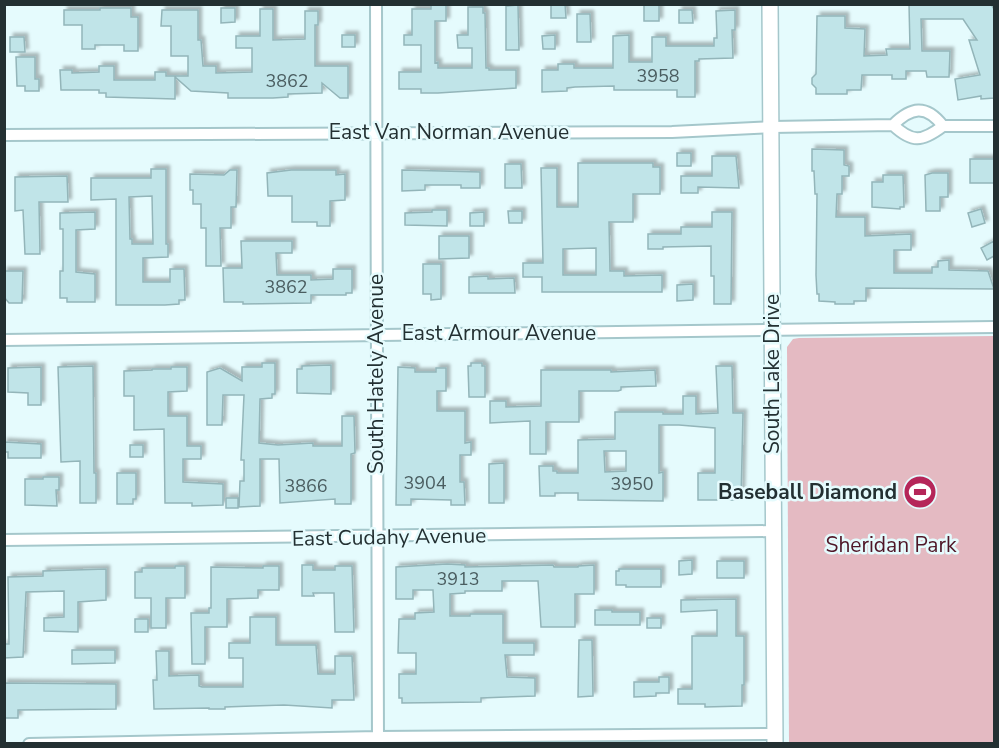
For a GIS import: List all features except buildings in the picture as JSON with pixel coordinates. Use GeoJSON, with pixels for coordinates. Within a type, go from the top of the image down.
{"type":"FeatureCollection","features":[{"type":"Feature","properties":{"kind":"main road","name":"South Lake Drive"},"geometry":{"type":"LineString","coordinates":[[770,4],[775,739]]}},
{"type":"Feature","properties":{"kind":"street","name":"South Hately Avenue"},"geometry":{"type":"LineString","coordinates":[[376,4],[378,741]]}},
{"type":"Feature","properties":{"kind":"street","name":"East Van Norman Avenue"},"geometry":{"type":"LineString","coordinates":[[4,135],[672,132],[772,127],[894,125],[908,112],[918,111],[937,118],[943,126]]}},
{"type":"Feature","properties":{"kind":"street","name":"East Van Norman Avenue"},"geometry":{"type":"LineString","coordinates":[[894,125],[903,134],[914,139],[926,137],[943,126],[994,126]]}},
{"type":"Feature","properties":{"kind":"street","name":"East Armour Avenue"},"geometry":{"type":"LineString","coordinates":[[4,340],[994,327]]}},
{"type":"Feature","properties":{"kind":"street","name":"East Cudahy Avenue"},"geometry":{"type":"LineString","coordinates":[[4,540],[773,531]]}},
{"type":"Feature","properties":{"kind":"street"},"geometry":{"type":"LineString","coordinates":[[29,744],[775,739]]}},
{"type":"Feature","properties":{"kind":"green space","name":"Sheridan Park"},"geometry":{"type":"Polygon","coordinates":[[[994,336],[994,743],[789,743],[787,347],[793,339],[799,338],[994,336]]]}},
{"type":"Feature","properties":{"kind":"place","name":"Baseball Diamond"},"geometry":{"type":"Point","coordinates":[920,492]}}]}
